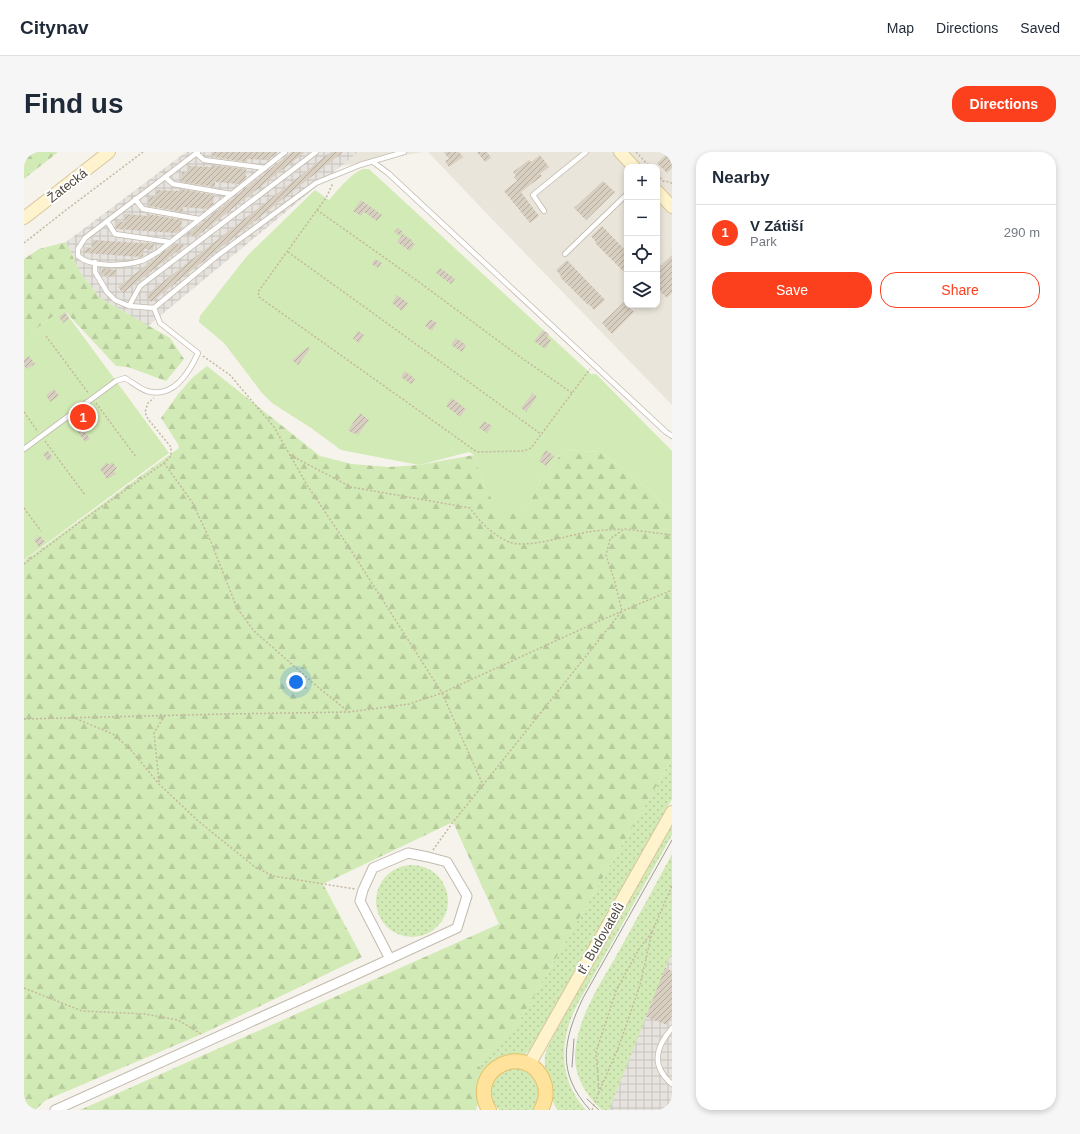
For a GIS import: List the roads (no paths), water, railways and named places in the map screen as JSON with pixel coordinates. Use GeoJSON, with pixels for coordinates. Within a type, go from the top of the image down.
{"type":"FeatureCollection","features":[{"type":"Feature","properties":{"kind":"main road"},"geometry":{"type":"LineString","coordinates":[[489,1110],[485,1104],[483,1096],[486,1079],[497,1067],[513,1061],[522,1062],[529,1065],[539,1073],[545,1085],[546,1097],[542,1110]]}},
{"type":"Feature","properties":{"kind":"street","name":"Žatecká"},"geometry":{"type":"LineString","coordinates":[[24,218],[109,152]]}},
{"type":"Feature","properties":{"kind":"street"},"geometry":{"type":"LineString","coordinates":[[620,152],[631,164]]}},
{"type":"Feature","properties":{"kind":"street"},"geometry":{"type":"LineString","coordinates":[[660,193],[670,200]]}},
{"type":"Feature","properties":{"kind":"street","name":"tř. Budovatelů"},"geometry":{"type":"LineString","coordinates":[[529,1065],[672,812]]}},
{"type":"Feature","properties":{"kind":"street"},"geometry":{"type":"LineString","coordinates":[[55,1110],[390,959],[457,928],[467,896],[447,862],[408,853],[373,868],[363,890],[360,901],[390,959]]}},
{"type":"Feature","properties":{"kind":"lane"},"geometry":{"type":"LineString","coordinates":[[265,168],[204,160],[197,153],[85,238],[78,249],[78,256],[83,260],[109,265],[128,264],[143,261],[158,252],[199,219],[265,168],[285,152]]}},
{"type":"Feature","properties":{"kind":"lane"},"geometry":{"type":"LineString","coordinates":[[129,306],[140,286],[316,152]]}},
{"type":"Feature","properties":{"kind":"lane"},"geometry":{"type":"LineString","coordinates":[[95,262],[95,272],[107,292],[115,300],[129,306],[154,308],[217,256],[316,183],[404,152]]}},
{"type":"Feature","properties":{"kind":"lane"},"geometry":{"type":"LineString","coordinates":[[544,211],[533,195],[586,152]]}},
{"type":"Feature","properties":{"kind":"lane"},"geometry":{"type":"LineString","coordinates":[[373,162],[388,173],[672,436]]}},
{"type":"Feature","properties":{"kind":"lane"},"geometry":{"type":"LineString","coordinates":[[165,177],[173,184],[231,194]]}},
{"type":"Feature","properties":{"kind":"lane"},"geometry":{"type":"LineString","coordinates":[[565,254],[624,197]]}},
{"type":"Feature","properties":{"kind":"lane"},"geometry":{"type":"LineString","coordinates":[[135,200],[143,209],[199,219]]}},
{"type":"Feature","properties":{"kind":"lane"},"geometry":{"type":"LineString","coordinates":[[107,221],[115,234],[170,242]]}},
{"type":"Feature","properties":{"kind":"lane"},"geometry":{"type":"LineString","coordinates":[[24,449],[116,381],[125,378],[146,391],[160,393],[171,390],[192,366],[198,353],[160,323],[154,308]]}},
{"type":"Feature","properties":{"kind":"lane"},"geometry":{"type":"LineString","coordinates":[[672,1028],[660,1046],[658,1058],[660,1070],[663,1076],[672,1084]]}},
{"type":"Feature","properties":{"kind":"tram line"},"geometry":{"type":"LineString","coordinates":[[590,1110],[579,1096],[572,1083],[568,1069],[566,1056],[567,1042],[571,1028],[583,998],[672,840]]}},
{"type":"Feature","properties":{"kind":"tram line"},"geometry":{"type":"LineString","coordinates":[[572,1067],[574,1039]]}},
{"type":"Feature","properties":{"kind":"tram line"},"geometry":{"type":"LineString","coordinates":[[587,1099],[599,1110]]}},
{"type":"Feature","properties":{"kind":"place","name":"V Zátiší"},"geometry":{"type":"Point","coordinates":[83,417]}}]}
